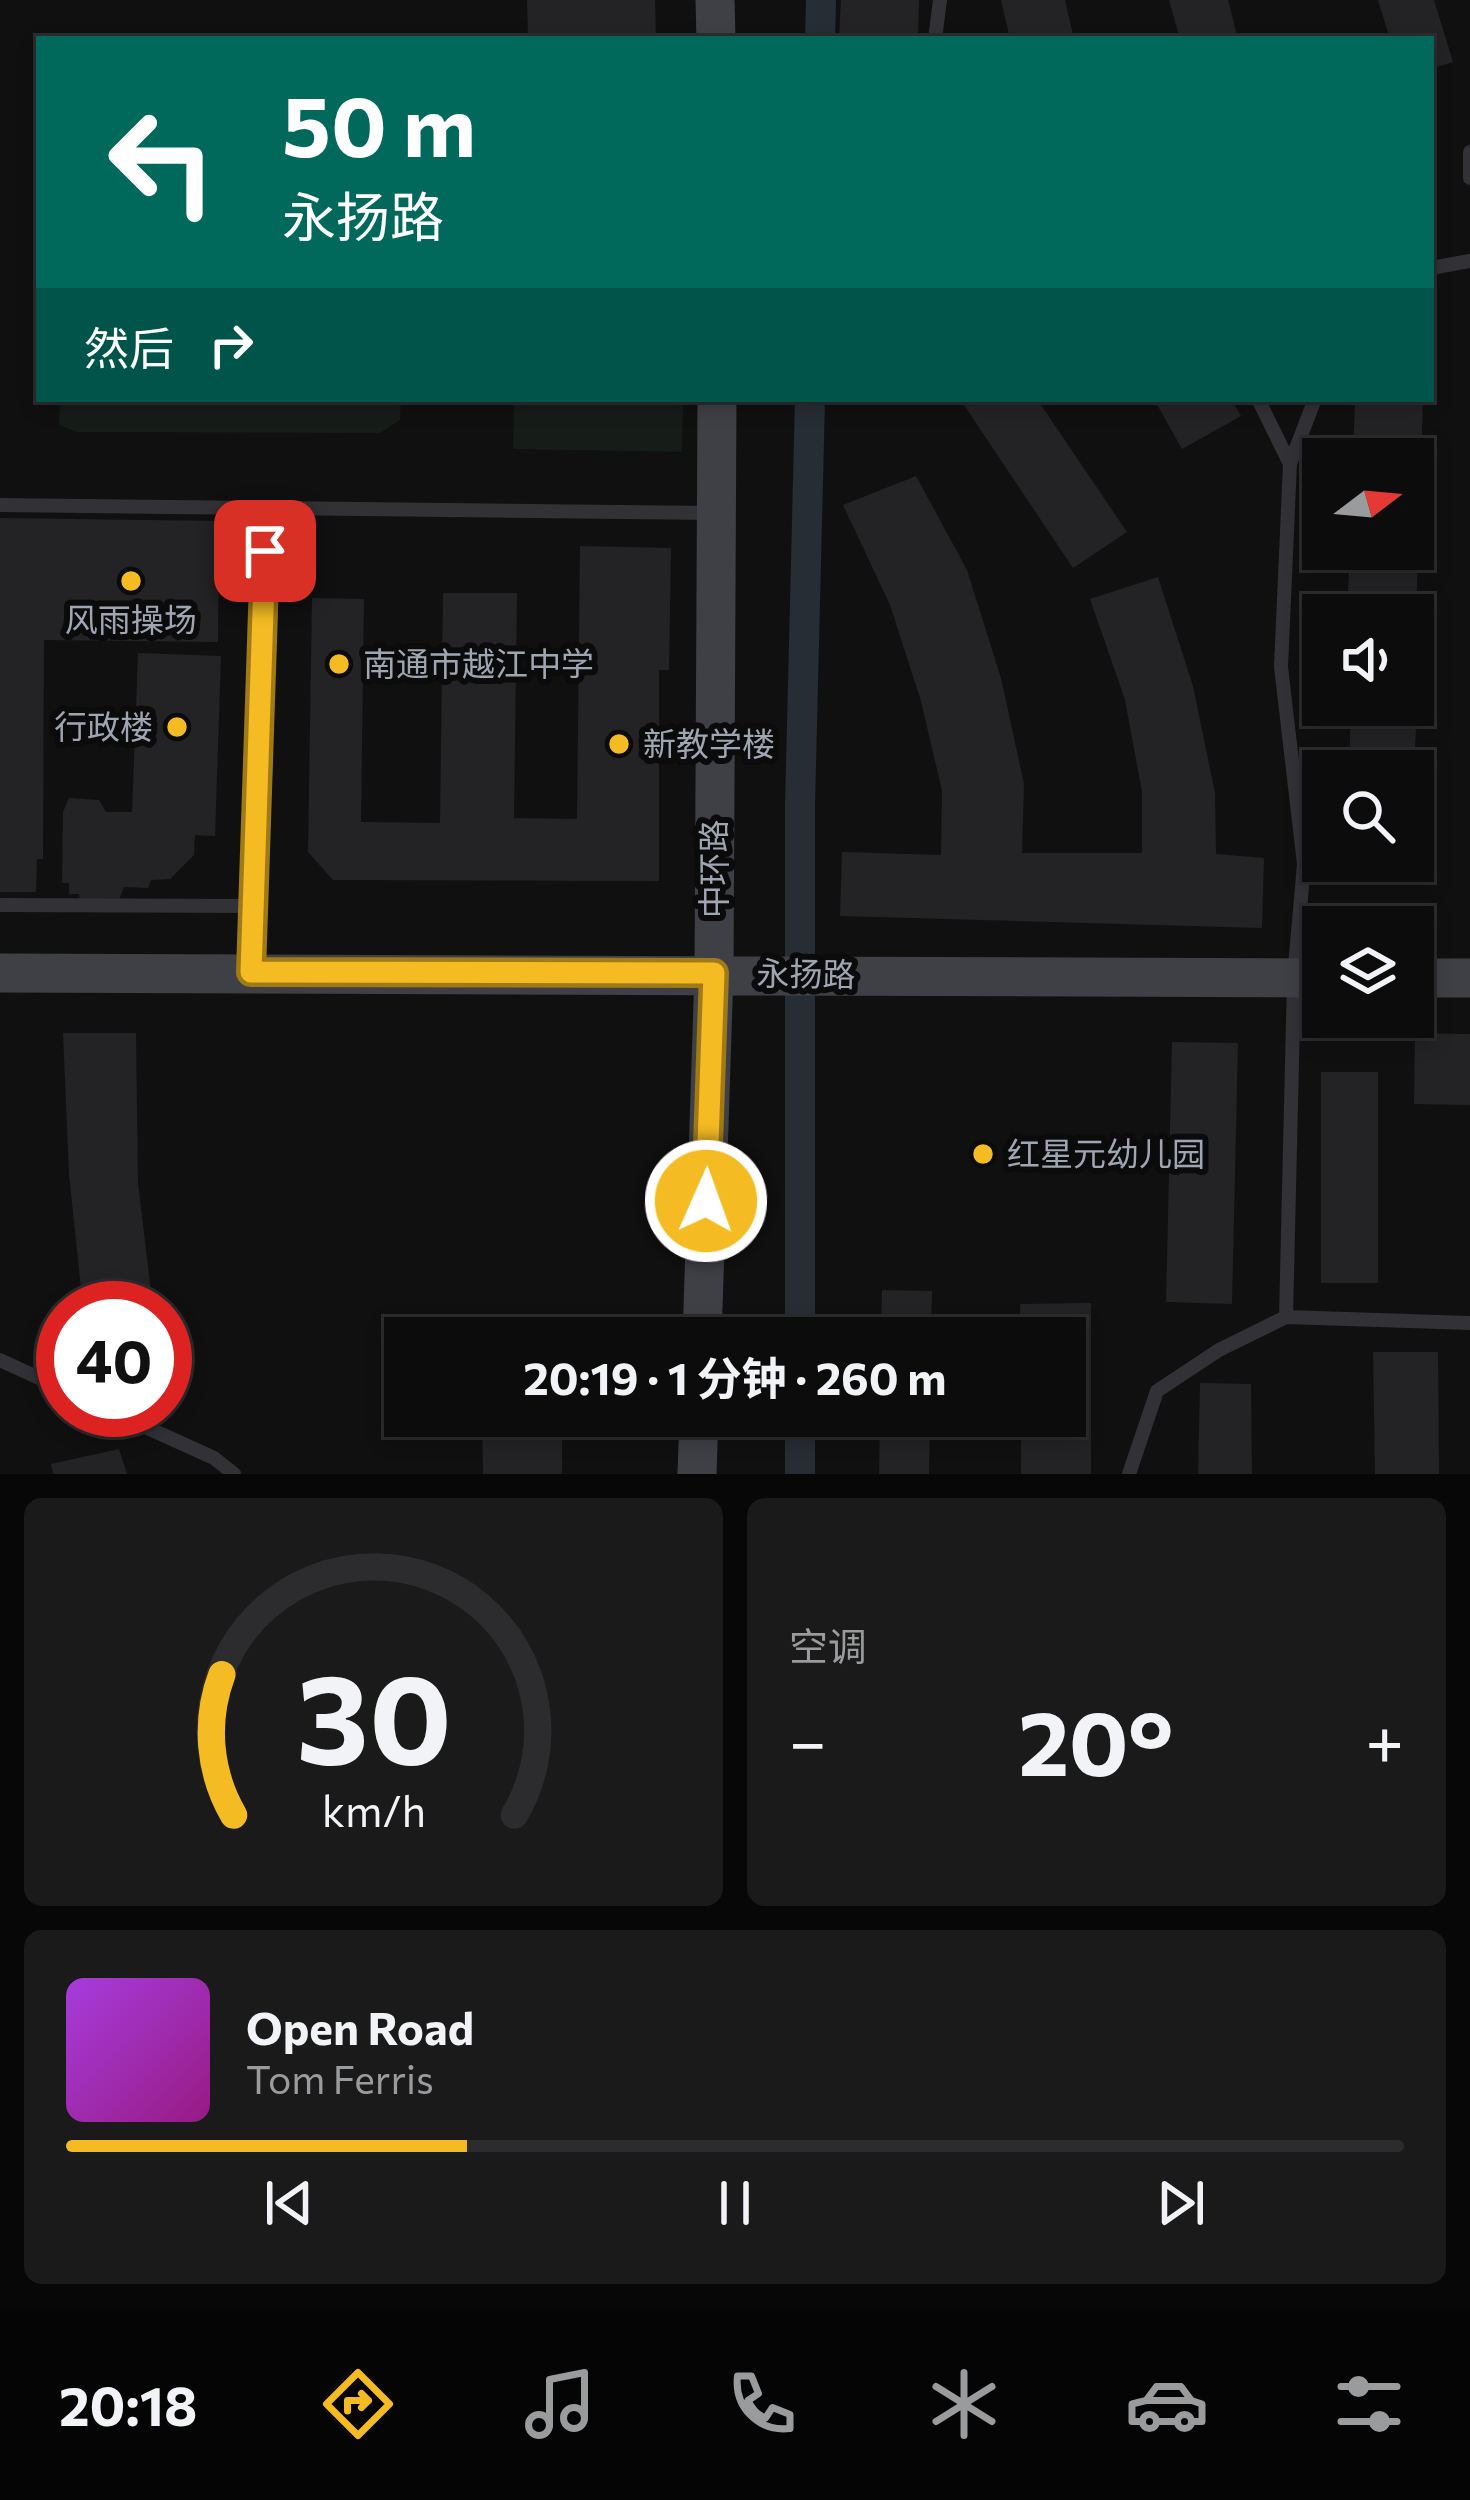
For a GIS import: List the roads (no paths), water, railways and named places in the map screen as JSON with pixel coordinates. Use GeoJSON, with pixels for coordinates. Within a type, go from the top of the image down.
{"type":"FeatureCollection","features":[{"type":"Feature","properties":{"kind":"street"},"geometry":{"type":"LineString","coordinates":[[716,0],[716,36]]}},
{"type":"Feature","properties":{"kind":"street","name":"中环路"},"geometry":{"type":"LineString","coordinates":[[703,1317],[726,973],[717,402]]}},
{"type":"Feature","properties":{"kind":"street","name":"永扬路"},"geometry":{"type":"LineString","coordinates":[[0,973],[1302,978]]}},
{"type":"Feature","properties":{"kind":"street"},"geometry":{"type":"LineString","coordinates":[[1434,978],[1470,978]]}},
{"type":"Feature","properties":{"kind":"street"},"geometry":{"type":"LineString","coordinates":[[698,1474],[699,1437]]}},
{"type":"Feature","properties":{"kind":"lane"},"geometry":{"type":"LineString","coordinates":[[935,36],[940,0]]}},
{"type":"Feature","properties":{"kind":"lane"},"geometry":{"type":"LineString","coordinates":[[1470,152],[1470,178]]}},
{"type":"Feature","properties":{"kind":"lane"},"geometry":{"type":"LineString","coordinates":[[1434,267],[1470,261]]}},
{"type":"Feature","properties":{"kind":"lane"},"geometry":{"type":"LineString","coordinates":[[1259,402],[1290,464]]}},
{"type":"Feature","properties":{"kind":"lane"},"geometry":{"type":"LineString","coordinates":[[1305,906],[1281,667],[1290,464],[1314,402]]}},
{"type":"Feature","properties":{"kind":"lane"},"geometry":{"type":"LineString","coordinates":[[0,505],[717,513]]}},
{"type":"Feature","properties":{"kind":"lane"},"geometry":{"type":"LineString","coordinates":[[251,972],[266,507]]}},
{"type":"Feature","properties":{"kind":"lane"},"geometry":{"type":"LineString","coordinates":[[0,905],[254,906]]}},
{"type":"Feature","properties":{"kind":"lane"},"geometry":{"type":"LineString","coordinates":[[1286,1317],[1304,1038]]}},
{"type":"Feature","properties":{"kind":"lane"},"geometry":{"type":"LineString","coordinates":[[1129,1474],[1157,1391],[1220,1350],[1286,1317],[1470,1324]]}},
{"type":"Feature","properties":{"kind":"lane"},"geometry":{"type":"LineString","coordinates":[[0,1360],[36,1377]]}},
{"type":"Feature","properties":{"kind":"lane"},"geometry":{"type":"LineString","coordinates":[[168,1437],[214,1458],[234,1474]]}},
{"type":"Feature","properties":{"kind":"waterway"},"geometry":{"type":"LineString","coordinates":[[820,36],[821,0]]}},
{"type":"Feature","properties":{"kind":"waterway"},"geometry":{"type":"LineString","coordinates":[[800,1317],[800,806],[810,402]]}},
{"type":"Feature","properties":{"kind":"waterway"},"geometry":{"type":"LineString","coordinates":[[800,1437],[800,1474]]}},
{"type":"Feature","properties":{"kind":"place","name":"风雨操场"},"geometry":{"type":"Point","coordinates":[131,581]}},
{"type":"Feature","properties":{"kind":"place","name":"南通市越江中学"},"geometry":{"type":"Point","coordinates":[339,664]}},
{"type":"Feature","properties":{"kind":"place","name":"行政楼"},"geometry":{"type":"Point","coordinates":[177,727]}},
{"type":"Feature","properties":{"kind":"place","name":"新教学楼"},"geometry":{"type":"Point","coordinates":[619,744]}},
{"type":"Feature","properties":{"kind":"place","name":"红星元幼儿园"},"geometry":{"type":"Point","coordinates":[983,1154]}}]}
